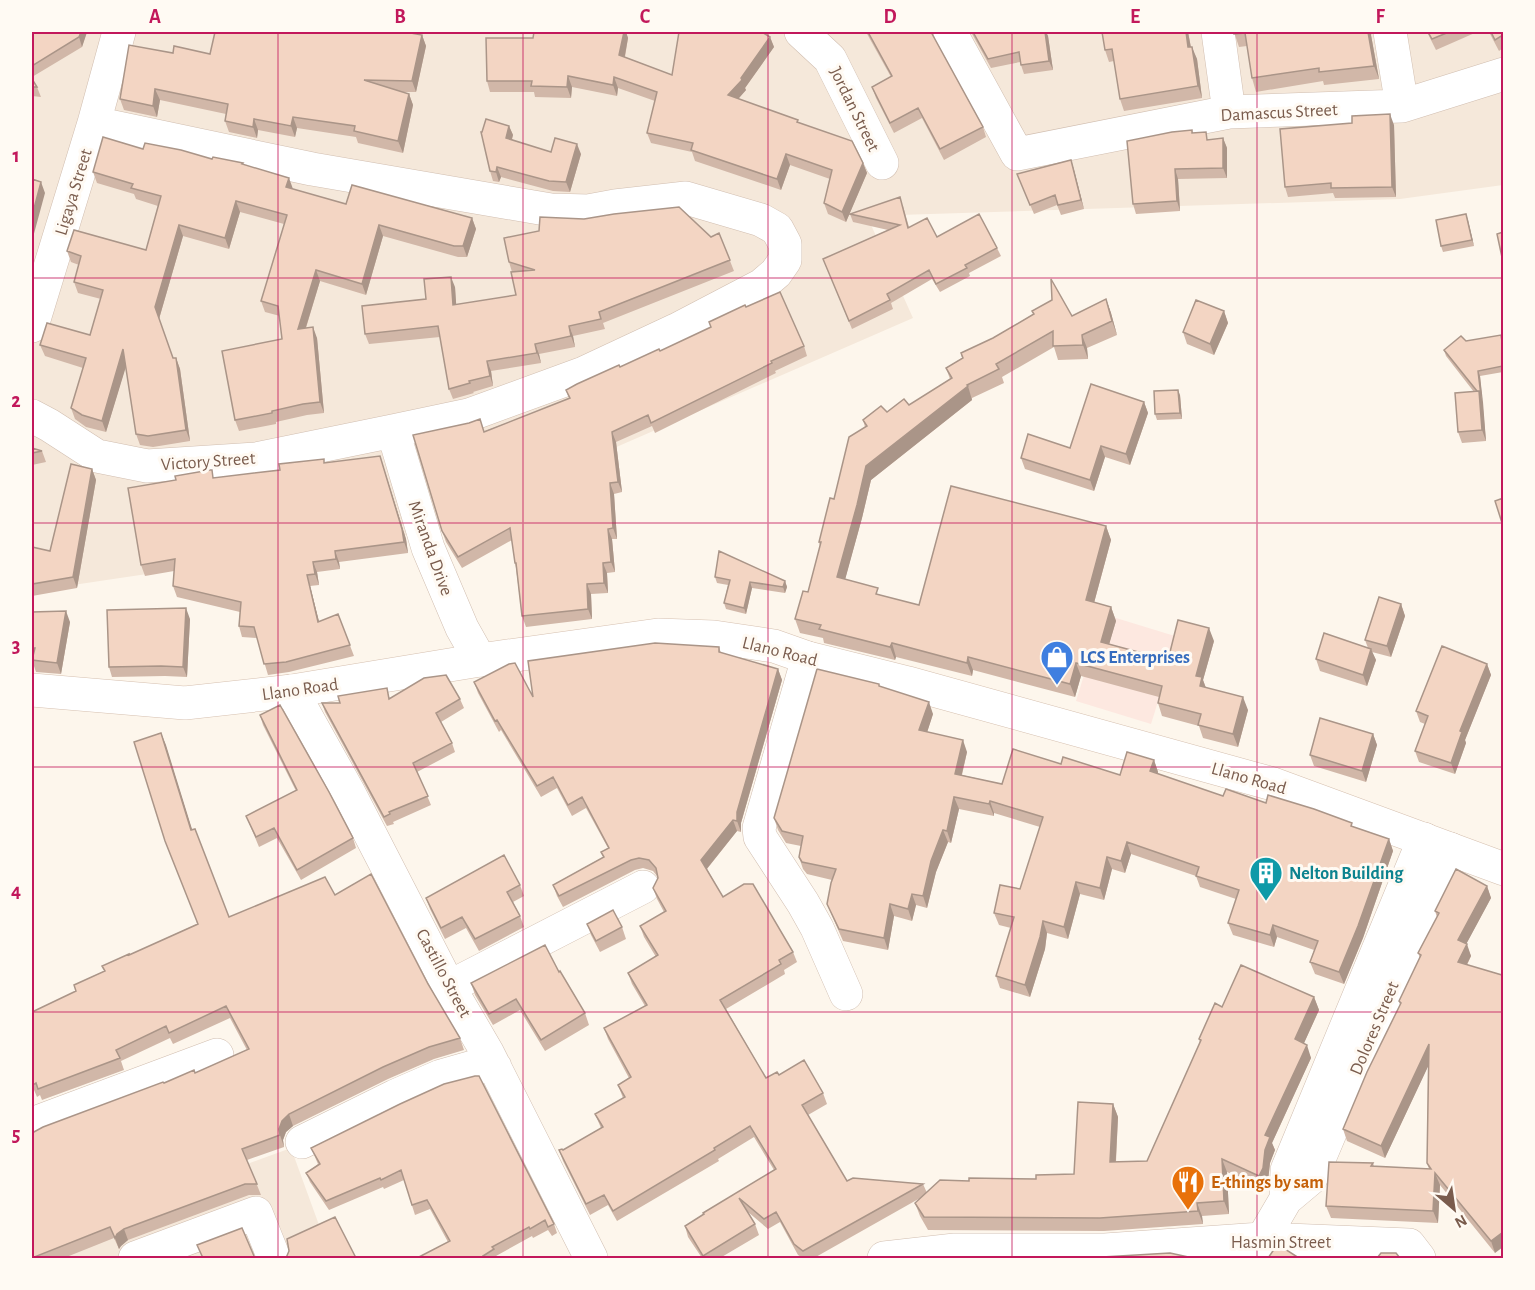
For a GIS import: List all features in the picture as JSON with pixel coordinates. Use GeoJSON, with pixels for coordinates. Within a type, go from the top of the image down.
{"type":"FeatureCollection","features":[{"type":"Feature","properties":{"kind":"street","name":"Jordan Street"},"geometry":{"type":"LineString","coordinates":[[801,32],[830,59],[882,163]]}},
{"type":"Feature","properties":{"kind":"street","name":"Damascus Street"},"geometry":{"type":"LineString","coordinates":[[950,32],[1017,154],[1229,112],[1402,106],[1503,74]]}},
{"type":"Feature","properties":{"kind":"street"},"geometry":{"type":"LineString","coordinates":[[1218,32],[1229,112]]}},
{"type":"Feature","properties":{"kind":"street"},"geometry":{"type":"LineString","coordinates":[[1390,32],[1402,106]]}},
{"type":"Feature","properties":{"kind":"street","name":"Ligaya Street"},"geometry":{"type":"LineString","coordinates":[[32,326],[116,44]]}},
{"type":"Feature","properties":{"kind":"street","name":"Victory Street"},"geometry":{"type":"LineString","coordinates":[[32,416],[97,456],[147,465],[256,459],[393,431],[469,415],[584,373],[676,330],[762,285],[776,273],[785,260],[785,244],[777,229],[762,220],[686,198],[588,211],[551,210],[312,169],[94,123]]}},
{"type":"Feature","properties":{"kind":"street","name":"Miranda Drive"},"geometry":{"type":"LineString","coordinates":[[393,431],[428,548],[462,628],[480,660]]}},
{"type":"Feature","properties":{"kind":"street","name":"Llano Road"},"geometry":{"type":"LineString","coordinates":[[32,690],[186,704],[292,691],[480,660],[658,635],[724,638],[774,646],[808,658],[908,683],[1274,784],[1503,869]]}},
{"type":"Feature","properties":{"kind":"street"},"geometry":{"type":"LineString","coordinates":[[808,658],[759,828],[760,837],[813,919],[846,994]]}},
{"type":"Feature","properties":{"kind":"street","name":"Castillo Street"},"geometry":{"type":"LineString","coordinates":[[292,691],[349,793],[449,987],[495,1067],[591,1258]]}},
{"type":"Feature","properties":{"kind":"street","name":"Dolores Street"},"geometry":{"type":"LineString","coordinates":[[1256,1249],[1286,1199],[1287,1170],[1437,844]]}},
{"type":"Feature","properties":{"kind":"street"},"geometry":{"type":"LineString","coordinates":[[449,987],[643,888]]}},
{"type":"Feature","properties":{"kind":"street"},"geometry":{"type":"LineString","coordinates":[[32,1124],[217,1055]]}},
{"type":"Feature","properties":{"kind":"street"},"geometry":{"type":"LineString","coordinates":[[302,1142],[441,1076],[476,1066],[495,1067]]}},
{"type":"Feature","properties":{"kind":"street"},"geometry":{"type":"LineString","coordinates":[[144,1257],[256,1213],[274,1258]]}},
{"type":"Feature","properties":{"kind":"street","name":"Hasmin Street"},"geometry":{"type":"LineString","coordinates":[[884,1258],[955,1250],[975,1254],[1103,1254],[1409,1245],[1419,1258]]}},
{"type":"Feature","properties":{"kind":"shaded area"},"geometry":{"type":"Polygon","coordinates":[[[32,32],[1503,32],[1503,185],[1400,199],[867,216],[913,318],[621,445],[435,531],[73,585],[32,562],[32,32]]]}},
{"type":"Feature","properties":{"kind":"shaded area"},"geometry":{"type":"Polygon","coordinates":[[[1103,614],[1178,637],[1151,724],[1076,701],[1103,614]]]}},
{"type":"Feature","properties":{"kind":"shaded area"},"geometry":{"type":"Polygon","coordinates":[[[291,1148],[331,1258],[32,1258],[32,1243],[291,1148]]]}},
{"type":"Feature","properties":{"kind":"building"},"geometry":{"type":"Polygon","coordinates":[[[32,32],[81,32],[79,37],[32,66],[32,32]]]}},
{"type":"Feature","properties":{"kind":"building"},"geometry":{"type":"Polygon","coordinates":[[[215,32],[405,32],[422,35],[412,81],[364,80],[409,94],[398,141],[354,131],[355,126],[293,117],[291,126],[254,119],[253,127],[225,121],[228,104],[155,89],[153,106],[120,99],[129,45],[173,53],[174,46],[210,54],[215,32]]]}},
{"type":"Feature","properties":{"kind":"building"},"geometry":{"type":"Polygon","coordinates":[[[534,32],[624,32],[619,55],[672,75],[679,32],[762,32],[770,37],[741,78],[742,80],[728,95],[852,141],[863,163],[842,212],[824,203],[832,170],[786,154],[777,179],[691,150],[693,143],[647,133],[657,92],[614,77],[613,85],[568,76],[567,87],[531,86],[532,81],[487,81],[486,38],[533,38],[534,32]]]}},
{"type":"Feature","properties":{"kind":"building"},"geometry":{"type":"Polygon","coordinates":[[[868,32],[931,32],[983,127],[940,149],[918,108],[890,123],[872,87],[892,76],[868,32]]]}},
{"type":"Feature","properties":{"kind":"building"},"geometry":{"type":"Polygon","coordinates":[[[973,32],[1045,32],[1049,61],[1021,65],[1019,52],[988,59],[973,32]]]}},
{"type":"Feature","properties":{"kind":"building"},"geometry":{"type":"Polygon","coordinates":[[[1102,32],[1186,32],[1188,47],[1192,47],[1198,86],[1120,99],[1112,49],[1105,50],[1102,32]]]}},
{"type":"Feature","properties":{"kind":"building"},"geometry":{"type":"Polygon","coordinates":[[[1234,32],[1368,32],[1374,66],[1319,72],[1319,68],[1252,78],[1245,33],[1234,34],[1234,32]]]}},
{"type":"Feature","properties":{"kind":"building"},"geometry":{"type":"Polygon","coordinates":[[[1428,32],[1449,32],[1432,39],[1428,32]]]}},
{"type":"Feature","properties":{"kind":"building"},"geometry":{"type":"Polygon","coordinates":[[[1491,32],[1503,32],[1503,35],[1495,40],[1491,32]]]}},
{"type":"Feature","properties":{"kind":"building"},"geometry":{"type":"Polygon","coordinates":[[[1390,114],[1392,187],[1331,188],[1331,183],[1285,187],[1280,129],[1352,123],[1352,116],[1390,114]]]}},
{"type":"Feature","properties":{"kind":"building"},"geometry":{"type":"Polygon","coordinates":[[[486,119],[509,126],[506,138],[551,152],[555,138],[577,144],[566,182],[549,181],[497,167],[496,172],[490,171],[481,132],[486,119]]]}},
{"type":"Feature","properties":{"kind":"building"},"geometry":{"type":"Polygon","coordinates":[[[1192,130],[1192,133],[1206,132],[1207,140],[1223,138],[1223,168],[1175,169],[1177,201],[1133,204],[1127,141],[1192,130]]]}},
{"type":"Feature","properties":{"kind":"building"},"geometry":{"type":"Polygon","coordinates":[[[103,137],[143,149],[145,143],[212,159],[213,157],[243,163],[289,178],[286,187],[346,204],[352,185],[472,218],[463,246],[454,246],[379,225],[362,284],[316,270],[298,329],[313,327],[320,402],[235,420],[222,351],[282,339],[278,306],[261,301],[287,215],[236,201],[225,238],[179,225],[155,307],[173,358],[176,358],[186,430],[148,436],[136,434],[123,349],[102,421],[82,415],[71,408],[86,358],[40,345],[47,323],[90,335],[103,290],[74,282],[81,256],[67,251],[74,230],[146,250],[161,196],[131,188],[133,184],[93,172],[103,137]]]}},
{"type":"Feature","properties":{"kind":"building"},"geometry":{"type":"Polygon","coordinates":[[[1071,160],[1081,200],[1058,205],[1055,195],[1030,205],[1017,174],[1071,160]]]}},
{"type":"Feature","properties":{"kind":"building"},"geometry":{"type":"Polygon","coordinates":[[[32,179],[41,182],[32,216],[32,179]]]}},
{"type":"Feature","properties":{"kind":"building"},"geometry":{"type":"Polygon","coordinates":[[[900,197],[908,228],[927,218],[937,237],[979,214],[997,248],[965,265],[967,268],[936,284],[929,270],[887,294],[890,300],[849,321],[823,259],[900,225],[850,214],[900,197]]]}},
{"type":"Feature","properties":{"kind":"building"},"geometry":{"type":"Polygon","coordinates":[[[679,207],[711,237],[719,233],[730,260],[599,312],[601,319],[569,326],[571,336],[535,344],[537,353],[487,361],[490,376],[449,389],[438,326],[365,334],[362,306],[426,299],[424,279],[451,277],[453,305],[516,295],[511,272],[535,270],[509,262],[504,238],[539,231],[540,217],[584,219],[679,207]]]}},
{"type":"Feature","properties":{"kind":"building"},"geometry":{"type":"Polygon","coordinates":[[[1466,214],[1472,240],[1441,246],[1436,220],[1466,214]]]}},
{"type":"Feature","properties":{"kind":"building"},"geometry":{"type":"Polygon","coordinates":[[[1503,232],[1503,262],[1497,234],[1503,232]]]}},
{"type":"Feature","properties":{"kind":"building"},"geometry":{"type":"Polygon","coordinates":[[[1051,279],[1072,316],[1106,299],[1112,321],[1082,335],[1083,345],[1053,346],[1053,331],[996,364],[999,369],[967,385],[866,466],[837,577],[878,588],[876,594],[919,605],[951,486],[1106,526],[1086,600],[1111,607],[1101,642],[1168,660],[1178,620],[1209,628],[1196,676],[1202,677],[1200,686],[1243,697],[1233,734],[1198,725],[1201,714],[1158,703],[1162,686],[1076,663],[1070,684],[968,657],[967,663],[892,643],[890,647],[819,629],[821,625],[795,619],[803,591],[808,592],[830,498],[834,499],[849,437],[867,426],[863,420],[881,406],[887,412],[904,399],[909,405],[952,378],[946,368],[963,358],[961,353],[993,338],[1034,314],[1032,311],[1052,300],[1051,279]]]}},
{"type":"Feature","properties":{"kind":"building"},"geometry":{"type":"Polygon","coordinates":[[[780,292],[804,346],[651,423],[648,415],[612,432],[618,482],[610,483],[613,528],[608,529],[611,562],[603,563],[604,583],[587,584],[588,609],[522,616],[510,528],[458,557],[442,531],[413,435],[480,419],[484,432],[570,398],[566,390],[577,384],[659,349],[660,351],[711,327],[709,322],[780,292]]]}},
{"type":"Feature","properties":{"kind":"building"},"geometry":{"type":"Polygon","coordinates":[[[1196,300],[1224,311],[1210,344],[1183,332],[1196,300]]]}},
{"type":"Feature","properties":{"kind":"building"},"geometry":{"type":"Polygon","coordinates":[[[1501,335],[1503,366],[1478,371],[1481,396],[1444,350],[1461,336],[1466,341],[1501,335]]]}},
{"type":"Feature","properties":{"kind":"building"},"geometry":{"type":"Polygon","coordinates":[[[1091,384],[1144,402],[1126,454],[1101,446],[1090,480],[1021,458],[1028,434],[1070,448],[1091,384]]]}},
{"type":"Feature","properties":{"kind":"building"},"geometry":{"type":"Polygon","coordinates":[[[1178,390],[1180,413],[1155,414],[1154,391],[1178,390]]]}},
{"type":"Feature","properties":{"kind":"building"},"geometry":{"type":"Polygon","coordinates":[[[1479,391],[1482,430],[1458,432],[1455,393],[1479,391]]]}},
{"type":"Feature","properties":{"kind":"building"},"geometry":{"type":"Polygon","coordinates":[[[32,448],[42,451],[32,453],[32,448]]]}},
{"type":"Feature","properties":{"kind":"building"},"geometry":{"type":"Polygon","coordinates":[[[380,456],[404,542],[335,551],[336,559],[313,562],[315,574],[307,575],[318,622],[338,614],[350,645],[286,662],[264,664],[254,627],[239,626],[241,602],[173,586],[175,559],[141,565],[128,488],[176,480],[175,476],[210,470],[212,470],[213,478],[280,470],[279,464],[324,459],[324,463],[380,456]]]}},
{"type":"Feature","properties":{"kind":"building"},"geometry":{"type":"Polygon","coordinates":[[[71,464],[92,469],[73,577],[32,584],[32,547],[50,551],[71,464]]]}},
{"type":"Feature","properties":{"kind":"building"},"geometry":{"type":"Polygon","coordinates":[[[1503,498],[1503,526],[1495,501],[1503,498]]]}},
{"type":"Feature","properties":{"kind":"building"},"geometry":{"type":"Polygon","coordinates":[[[719,551],[785,581],[783,587],[750,582],[744,608],[724,603],[730,580],[715,577],[719,551]]]}},
{"type":"Feature","properties":{"kind":"building"},"geometry":{"type":"Polygon","coordinates":[[[1379,597],[1401,604],[1387,646],[1365,640],[1379,597]]]}},
{"type":"Feature","properties":{"kind":"building"},"geometry":{"type":"Polygon","coordinates":[[[186,608],[183,667],[109,667],[107,610],[186,608]]]}},
{"type":"Feature","properties":{"kind":"building"},"geometry":{"type":"Polygon","coordinates":[[[66,611],[57,663],[32,660],[35,648],[32,648],[32,612],[66,611]]]}},
{"type":"Feature","properties":{"kind":"building"},"geometry":{"type":"Polygon","coordinates":[[[1324,633],[1371,649],[1363,675],[1316,659],[1324,633]]]}},
{"type":"Feature","properties":{"kind":"building"},"geometry":{"type":"Polygon","coordinates":[[[655,643],[719,647],[719,652],[778,669],[737,812],[737,821],[733,820],[701,860],[723,897],[744,884],[753,884],[793,952],[779,960],[781,964],[720,1000],[766,1078],[777,1072],[779,1075],[804,1060],[823,1093],[802,1105],[847,1181],[853,1178],[923,1184],[803,1251],[794,1244],[776,1212],[764,1219],[739,1198],[755,1224],[703,1256],[685,1226],[776,1169],[750,1126],[714,1148],[715,1150],[613,1211],[604,1195],[586,1204],[559,1150],[563,1150],[603,1127],[595,1114],[625,1097],[618,1085],[631,1077],[604,1028],[647,1005],[628,973],[658,955],[640,926],[666,911],[653,888],[658,878],[656,868],[649,860],[639,858],[559,896],[553,885],[604,857],[601,852],[609,848],[582,797],[568,805],[553,777],[537,786],[497,720],[495,721],[474,682],[515,663],[533,697],[528,661],[655,643]]]}},
{"type":"Feature","properties":{"kind":"building"},"geometry":{"type":"Polygon","coordinates":[[[1442,646],[1487,664],[1460,731],[1462,732],[1451,763],[1415,751],[1428,716],[1416,711],[1442,646]]]}},
{"type":"Feature","properties":{"kind":"building"},"geometry":{"type":"Polygon","coordinates":[[[817,669],[879,684],[879,686],[929,702],[919,730],[963,740],[955,774],[1002,784],[1013,749],[1061,764],[1063,757],[1120,775],[1127,752],[1154,760],[1150,771],[1223,796],[1226,789],[1266,803],[1268,795],[1314,809],[1352,823],[1351,826],[1389,839],[1339,972],[1310,962],[1318,941],[1273,925],[1270,935],[1228,923],[1239,890],[1196,876],[1199,867],[1127,842],[1121,861],[1107,857],[1100,888],[1076,882],[1064,927],[1043,921],[1025,985],[996,976],[1014,917],[994,913],[1000,885],[1020,889],[1043,817],[990,801],[989,804],[954,797],[947,831],[943,830],[931,861],[923,896],[912,894],[908,909],[890,904],[884,938],[839,929],[827,904],[836,869],[802,862],[799,857],[803,836],[782,831],[774,818],[817,669]]]}},
{"type":"Feature","properties":{"kind":"building"},"geometry":{"type":"Polygon","coordinates":[[[446,675],[460,699],[436,713],[452,743],[413,763],[428,796],[389,812],[390,814],[384,817],[322,703],[340,703],[338,696],[387,688],[389,699],[424,678],[446,675]]]}},
{"type":"Feature","properties":{"kind":"building"},"geometry":{"type":"Polygon","coordinates":[[[280,705],[353,838],[297,870],[274,828],[256,837],[246,816],[297,790],[260,715],[280,705]]]}},
{"type":"Feature","properties":{"kind":"building"},"geometry":{"type":"Polygon","coordinates":[[[1320,718],[1373,734],[1362,771],[1310,755],[1320,718]]]}},
{"type":"Feature","properties":{"kind":"building"},"geometry":{"type":"Polygon","coordinates":[[[161,733],[191,830],[195,829],[229,917],[325,877],[335,895],[371,874],[428,984],[460,1038],[429,1047],[383,1067],[289,1114],[282,1121],[279,1129],[280,1135],[242,1149],[257,1184],[245,1184],[124,1229],[115,1238],[110,1227],[32,1258],[32,1133],[194,1070],[195,1073],[249,1049],[226,1006],[169,1033],[166,1026],[116,1050],[120,1058],[38,1089],[36,1083],[33,1085],[32,1083],[32,1012],[76,991],[74,985],[105,971],[102,966],[198,924],[165,841],[134,742],[161,733]]]}},
{"type":"Feature","properties":{"kind":"building"},"geometry":{"type":"Polygon","coordinates":[[[504,855],[520,885],[507,892],[520,916],[475,939],[462,917],[441,928],[426,898],[504,855]]]}},
{"type":"Feature","properties":{"kind":"building"},"geometry":{"type":"Polygon","coordinates":[[[1456,869],[1487,886],[1458,940],[1467,944],[1458,962],[1502,975],[1503,972],[1503,1232],[1491,1241],[1435,1173],[1433,1211],[1326,1206],[1329,1162],[1373,1163],[1371,1166],[1431,1169],[1427,1163],[1429,1044],[1381,1146],[1343,1129],[1367,1072],[1401,1003],[1399,1001],[1421,955],[1418,953],[1439,913],[1435,911],[1456,869]]]}},
{"type":"Feature","properties":{"kind":"building"},"geometry":{"type":"Polygon","coordinates":[[[613,910],[622,927],[596,941],[587,924],[613,910]]]}},
{"type":"Feature","properties":{"kind":"building"},"geometry":{"type":"Polygon","coordinates":[[[545,945],[585,1013],[541,1040],[516,999],[489,1014],[471,983],[545,945]]]}},
{"type":"Feature","properties":{"kind":"building"},"geometry":{"type":"Polygon","coordinates":[[[1241,965],[1314,997],[1295,1039],[1307,1045],[1265,1135],[1270,1137],[1259,1176],[1222,1159],[1224,1201],[1197,1203],[1198,1211],[1100,1218],[924,1217],[915,1203],[940,1180],[1036,1179],[1036,1175],[1074,1174],[1078,1102],[1113,1104],[1110,1162],[1147,1161],[1215,1003],[1222,1007],[1241,965]]]}},
{"type":"Feature","properties":{"kind":"building"},"geometry":{"type":"Polygon","coordinates":[[[479,1076],[554,1224],[548,1227],[545,1220],[530,1229],[529,1227],[492,1247],[494,1249],[483,1256],[485,1258],[417,1258],[450,1241],[427,1200],[412,1205],[401,1170],[326,1201],[306,1173],[320,1164],[311,1148],[444,1084],[479,1076]]]}},
{"type":"Feature","properties":{"kind":"building"},"geometry":{"type":"Polygon","coordinates":[[[335,1217],[356,1258],[286,1258],[289,1251],[287,1239],[335,1217]]]}},
{"type":"Feature","properties":{"kind":"building"},"geometry":{"type":"Polygon","coordinates":[[[242,1228],[255,1258],[203,1258],[197,1245],[242,1228]]]}},
{"type":"Feature","properties":{"kind":"building"},"geometry":{"type":"Polygon","coordinates":[[[1275,1248],[1285,1249],[1299,1258],[1268,1258],[1275,1248]]]}},
{"type":"Feature","properties":{"kind":"building"},"geometry":{"type":"Polygon","coordinates":[[[1170,1253],[1193,1258],[1003,1258],[1102,1257],[1170,1253]]]}},
{"type":"Feature","properties":{"kind":"building"},"geometry":{"type":"Polygon","coordinates":[[[1381,1253],[1396,1253],[1400,1258],[1377,1258],[1381,1253]]]}},
{"type":"Feature","properties":{"kind":"place","name":"LCS Enterprises"},"geometry":{"type":"Point","coordinates":[1057,686]}},
{"type":"Feature","properties":{"kind":"place","name":"Nelton Building"},"geometry":{"type":"Point","coordinates":[1266,902]}},
{"type":"Feature","properties":{"kind":"place","name":"E-things by sam"},"geometry":{"type":"Point","coordinates":[1188,1211]}}]}
